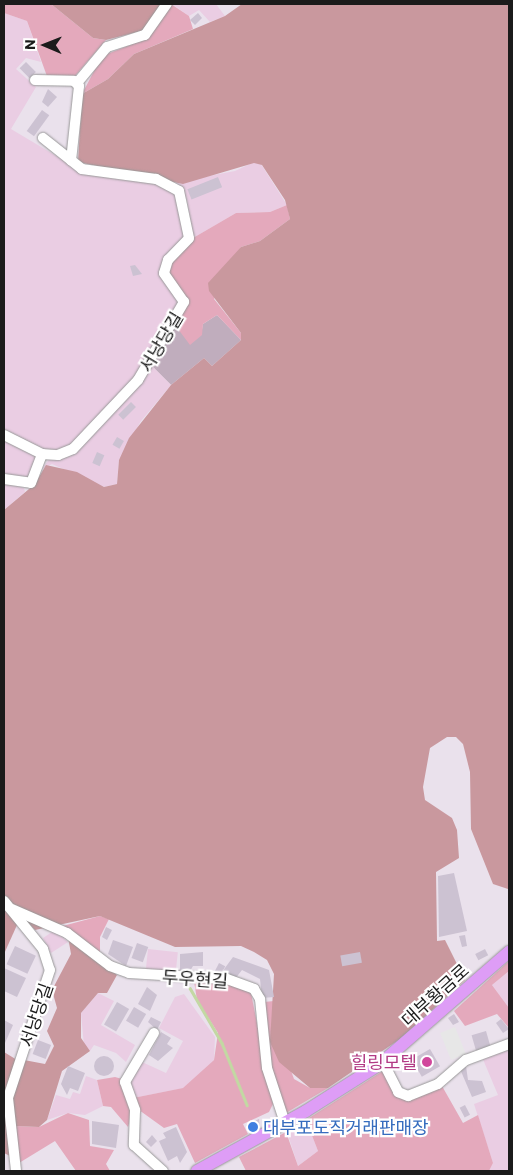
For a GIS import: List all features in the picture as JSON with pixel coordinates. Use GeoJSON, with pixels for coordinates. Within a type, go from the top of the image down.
{"type":"FeatureCollection","features":[{"type":"Feature","properties":{"kind":"main road","name":"대부황금로"},"geometry":{"type":"LineString","coordinates":[[197,1171],[285,1124],[383,1062],[509,952]]}},
{"type":"Feature","properties":{"kind":"lane"},"geometry":{"type":"LineString","coordinates":[[71,161],[77,83],[107,48],[145,35],[167,4]]}},
{"type":"Feature","properties":{"kind":"lane"},"geometry":{"type":"LineString","coordinates":[[35,80],[77,83]]}},
{"type":"Feature","properties":{"kind":"lane","name":"서낭당길"},"geometry":{"type":"LineString","coordinates":[[42,454],[66,453],[82,442],[138,380],[184,302],[164,273],[168,260],[189,238],[179,191],[162,180],[95,173],[71,161],[43,138]]}},
{"type":"Feature","properties":{"kind":"lane"},"geometry":{"type":"LineString","coordinates":[[4,435],[42,454],[31,482],[4,479]]}},
{"type":"Feature","properties":{"kind":"lane","name":"서낭당길"},"geometry":{"type":"LineString","coordinates":[[4,901],[43,949],[50,970],[10,1092],[16,1171]]}},
{"type":"Feature","properties":{"kind":"lane","name":"두우현길"},"geometry":{"type":"LineString","coordinates":[[12,909],[67,933],[110,966],[129,973],[227,979],[254,989],[260,999],[268,1068],[285,1124]]}},
{"type":"Feature","properties":{"kind":"lane"},"geometry":{"type":"LineString","coordinates":[[154,1033],[125,1082],[135,1110],[134,1145],[163,1171]]}},
{"type":"Feature","properties":{"kind":"lane"},"geometry":{"type":"LineString","coordinates":[[383,1062],[398,1092],[408,1096],[438,1084],[466,1060],[509,1044]]}},
{"type":"Feature","properties":{"kind":"shaded area"},"geometry":{"type":"Polygon","coordinates":[[[4,4],[51,4],[93,38],[106,40],[74,77],[48,79],[27,21],[4,13],[4,4]]]}},
{"type":"Feature","properties":{"kind":"shaded area"},"geometry":{"type":"Polygon","coordinates":[[[51,4],[161,4],[145,30],[106,40],[93,38],[51,4]]]}},
{"type":"Feature","properties":{"kind":"shaded area"},"geometry":{"type":"Polygon","coordinates":[[[171,4],[189,16],[193,29],[134,54],[108,79],[82,94],[102,56],[148,38],[171,4]]]}},
{"type":"Feature","properties":{"kind":"shaded area"},"geometry":{"type":"Polygon","coordinates":[[[172,4],[216,4],[225,16],[210,22],[199,10],[189,16],[172,4]]]}},
{"type":"Feature","properties":{"kind":"shaded area"},"geometry":{"type":"Polygon","coordinates":[[[242,4],[509,4],[508,889],[493,884],[471,829],[470,772],[463,744],[456,737],[447,737],[430,748],[423,787],[425,800],[452,818],[457,830],[459,858],[436,872],[437,941],[445,940],[465,980],[400,1039],[328,1088],[310,1088],[279,1062],[270,1042],[274,974],[267,960],[254,952],[241,946],[175,947],[100,916],[35,930],[4,896],[4,510],[35,484],[46,465],[77,472],[104,487],[117,484],[119,460],[129,438],[171,385],[204,358],[212,366],[241,340],[241,333],[209,291],[208,283],[241,247],[260,241],[290,219],[285,200],[262,165],[254,163],[183,184],[78,162],[82,94],[108,79],[134,54],[225,16],[242,4]]]}},
{"type":"Feature","properties":{"kind":"shaded area"},"geometry":{"type":"Polygon","coordinates":[[[4,13],[27,21],[41,62],[26,58],[16,69],[36,87],[11,129],[68,163],[155,181],[175,191],[186,231],[181,301],[131,384],[74,445],[57,451],[44,450],[4,432],[4,13]]]}},
{"type":"Feature","properties":{"kind":"shaded area"},"geometry":{"type":"Polygon","coordinates":[[[254,162],[261,164],[287,205],[270,212],[236,213],[193,238],[187,200],[176,182],[235,171],[254,162]]]}},
{"type":"Feature","properties":{"kind":"shaded area"},"geometry":{"type":"Polygon","coordinates":[[[287,205],[290,219],[260,241],[241,247],[214,299],[241,333],[241,340],[217,315],[203,324],[202,335],[190,345],[175,325],[185,308],[170,281],[168,265],[193,238],[236,213],[270,212],[287,205]]]}},
{"type":"Feature","properties":{"kind":"shaded area"},"geometry":{"type":"Polygon","coordinates":[[[217,315],[241,340],[212,366],[204,358],[171,385],[151,365],[175,325],[201,335],[203,324],[217,315]]]}},
{"type":"Feature","properties":{"kind":"shaded area"},"geometry":{"type":"Polygon","coordinates":[[[151,365],[171,385],[141,421],[119,460],[117,484],[104,487],[52,464],[42,469],[50,458],[60,457],[151,365]]]}},
{"type":"Feature","properties":{"kind":"shaded area"},"geometry":{"type":"Polygon","coordinates":[[[4,439],[38,457],[34,473],[26,480],[4,475],[4,439]]]}},
{"type":"Feature","properties":{"kind":"shaded area"},"geometry":{"type":"Polygon","coordinates":[[[4,482],[24,488],[25,492],[4,510],[4,482]]]}},
{"type":"Feature","properties":{"kind":"shaded area"},"geometry":{"type":"Polygon","coordinates":[[[4,904],[17,925],[4,954],[4,904]]]}},
{"type":"Feature","properties":{"kind":"shaded area"},"geometry":{"type":"Polygon","coordinates":[[[100,916],[109,919],[100,937],[100,954],[59,927],[100,916]]]}},
{"type":"Feature","properties":{"kind":"shaded area"},"geometry":{"type":"Polygon","coordinates":[[[55,930],[68,942],[51,953],[43,938],[55,930]]]}},
{"type":"Feature","properties":{"kind":"shaded area"},"geometry":{"type":"Polygon","coordinates":[[[68,937],[117,975],[107,993],[98,993],[81,1013],[81,1038],[90,1051],[62,1071],[47,1120],[39,1127],[15,1126],[10,1098],[24,1060],[45,1064],[54,1046],[47,1031],[57,1008],[52,990],[71,954],[68,937]]]}},
{"type":"Feature","properties":{"kind":"shaded area"},"geometry":{"type":"Polygon","coordinates":[[[148,949],[178,952],[176,974],[146,971],[148,949]]]}},
{"type":"Feature","properties":{"kind":"shaded area"},"geometry":{"type":"Polygon","coordinates":[[[509,961],[509,971],[492,985],[509,1008],[509,1028],[497,1014],[465,1026],[454,1011],[509,961]]]}},
{"type":"Feature","properties":{"kind":"shaded area"},"geometry":{"type":"Polygon","coordinates":[[[509,971],[509,1008],[492,985],[509,971]]]}},
{"type":"Feature","properties":{"kind":"shaded area"},"geometry":{"type":"Polygon","coordinates":[[[194,981],[229,984],[251,993],[273,1104],[269,1112],[243,1124],[248,1134],[195,1163],[177,1124],[164,1128],[139,1110],[133,1098],[183,1088],[214,1060],[218,1033],[197,1000],[194,981]]]}},
{"type":"Feature","properties":{"kind":"shaded area"},"geometry":{"type":"Polygon","coordinates":[[[98,993],[114,1001],[101,1025],[135,1045],[126,1062],[116,1053],[94,1045],[90,1051],[84,1046],[81,1013],[98,993]]]}},
{"type":"Feature","properties":{"kind":"shaded area"},"geometry":{"type":"Polygon","coordinates":[[[184,994],[215,1037],[214,1060],[184,1088],[133,1098],[128,1078],[142,1062],[166,1073],[183,1041],[159,1028],[175,997],[184,994]]]}},
{"type":"Feature","properties":{"kind":"shaded area"},"geometry":{"type":"Polygon","coordinates":[[[274,1001],[272,1019],[294,1079],[310,1088],[328,1088],[286,1113],[274,1083],[264,1002],[274,1001]]]}},
{"type":"Feature","properties":{"kind":"shaded area"},"geometry":{"type":"Polygon","coordinates":[[[455,1027],[466,1054],[451,1060],[440,1033],[455,1027]]]}},
{"type":"Feature","properties":{"kind":"shaded area"},"geometry":{"type":"Polygon","coordinates":[[[509,1046],[509,1171],[489,1171],[493,1163],[474,1104],[498,1095],[482,1057],[509,1046]]]}},
{"type":"Feature","properties":{"kind":"shaded area"},"geometry":{"type":"Polygon","coordinates":[[[4,1052],[17,1060],[10,1083],[14,1158],[4,1153],[4,1052]]]}},
{"type":"Feature","properties":{"kind":"shaded area"},"geometry":{"type":"Polygon","coordinates":[[[386,1069],[398,1096],[442,1086],[463,1123],[478,1115],[493,1163],[489,1171],[246,1171],[239,1157],[286,1132],[298,1166],[318,1151],[306,1120],[386,1069]]]}},
{"type":"Feature","properties":{"kind":"shaded area"},"geometry":{"type":"Polygon","coordinates":[[[86,1076],[97,1080],[103,1106],[85,1115],[68,1113],[47,1120],[56,1095],[70,1099],[73,1092],[80,1094],[86,1076]]]}},
{"type":"Feature","properties":{"kind":"shaded area"},"geometry":{"type":"Polygon","coordinates":[[[115,1077],[122,1079],[133,1109],[128,1127],[111,1107],[103,1106],[97,1080],[115,1077]]]}},
{"type":"Feature","properties":{"kind":"shaded area"},"geometry":{"type":"Polygon","coordinates":[[[68,1113],[89,1120],[90,1146],[114,1150],[106,1164],[110,1171],[76,1171],[55,1141],[19,1163],[15,1126],[39,1127],[68,1113]]]}},
{"type":"Feature","properties":{"kind":"shaded area"},"geometry":{"type":"Polygon","coordinates":[[[306,1120],[318,1151],[298,1166],[287,1132],[306,1120]]]}},
{"type":"Feature","properties":{"kind":"building"},"geometry":{"type":"Polygon","coordinates":[[[198,13],[202,18],[195,25],[190,20],[198,13]]]}},
{"type":"Feature","properties":{"kind":"building"},"geometry":{"type":"Polygon","coordinates":[[[26,62],[36,72],[30,78],[20,68],[26,62]]]}},
{"type":"Feature","properties":{"kind":"building"},"geometry":{"type":"Polygon","coordinates":[[[48,89],[57,97],[48,107],[42,102],[48,89]]]}},
{"type":"Feature","properties":{"kind":"building"},"geometry":{"type":"Polygon","coordinates":[[[42,110],[49,115],[34,136],[27,131],[42,110]]]}},
{"type":"Feature","properties":{"kind":"building"},"geometry":{"type":"Polygon","coordinates":[[[218,177],[222,187],[192,200],[187,189],[218,177]]]}},
{"type":"Feature","properties":{"kind":"building"},"geometry":{"type":"Polygon","coordinates":[[[135,265],[142,274],[133,276],[130,266],[135,265]]]}},
{"type":"Feature","properties":{"kind":"building"},"geometry":{"type":"Polygon","coordinates":[[[131,402],[136,407],[123,420],[118,415],[131,402]]]}},
{"type":"Feature","properties":{"kind":"building"},"geometry":{"type":"Polygon","coordinates":[[[117,437],[124,441],[119,449],[112,445],[117,437]]]}},
{"type":"Feature","properties":{"kind":"building"},"geometry":{"type":"Polygon","coordinates":[[[97,452],[104,455],[100,466],[92,463],[97,452]]]}},
{"type":"Feature","properties":{"kind":"building"},"geometry":{"type":"Polygon","coordinates":[[[454,873],[467,931],[439,937],[438,876],[454,873]]]}},
{"type":"Feature","properties":{"kind":"building"},"geometry":{"type":"Polygon","coordinates":[[[106,927],[112,930],[107,940],[102,937],[106,927]]]}},
{"type":"Feature","properties":{"kind":"building"},"geometry":{"type":"Polygon","coordinates":[[[465,935],[467,946],[462,947],[459,936],[465,935]]]}},
{"type":"Feature","properties":{"kind":"building"},"geometry":{"type":"Polygon","coordinates":[[[113,940],[133,947],[126,966],[108,954],[113,940]]]}},
{"type":"Feature","properties":{"kind":"building"},"geometry":{"type":"Polygon","coordinates":[[[137,943],[148,947],[143,962],[132,958],[137,943]]]}},
{"type":"Feature","properties":{"kind":"building"},"geometry":{"type":"Polygon","coordinates":[[[15,946],[36,956],[27,974],[7,964],[15,946]]]}},
{"type":"Feature","properties":{"kind":"building"},"geometry":{"type":"Polygon","coordinates":[[[485,949],[488,955],[478,960],[475,954],[485,949]]]}},
{"type":"Feature","properties":{"kind":"building"},"geometry":{"type":"Polygon","coordinates":[[[203,952],[203,966],[193,966],[187,976],[180,976],[180,954],[203,952]]]}},
{"type":"Feature","properties":{"kind":"building"},"geometry":{"type":"Polygon","coordinates":[[[360,952],[362,963],[342,966],[340,955],[360,952]]]}},
{"type":"Feature","properties":{"kind":"building"},"geometry":{"type":"Polygon","coordinates":[[[233,957],[269,970],[274,997],[262,998],[260,979],[242,970],[235,979],[226,976],[222,972],[233,957]]]}},
{"type":"Feature","properties":{"kind":"building"},"geometry":{"type":"Polygon","coordinates":[[[219,963],[225,966],[220,977],[214,974],[219,963]]]}},
{"type":"Feature","properties":{"kind":"building"},"geometry":{"type":"Polygon","coordinates":[[[4,968],[26,978],[17,997],[4,991],[4,968]]]}},
{"type":"Feature","properties":{"kind":"building"},"geometry":{"type":"Polygon","coordinates":[[[147,987],[157,995],[150,1011],[138,1004],[147,987]]]}},
{"type":"Feature","properties":{"kind":"building"},"geometry":{"type":"Polygon","coordinates":[[[117,1002],[129,1009],[116,1032],[104,1025],[117,1002]]]}},
{"type":"Feature","properties":{"kind":"building"},"geometry":{"type":"Polygon","coordinates":[[[134,1007],[146,1014],[138,1028],[126,1021],[134,1007]]]}},
{"type":"Feature","properties":{"kind":"building"},"geometry":{"type":"Polygon","coordinates":[[[454,1014],[459,1022],[453,1025],[448,1018],[454,1014]]]}},
{"type":"Feature","properties":{"kind":"building"},"geometry":{"type":"Polygon","coordinates":[[[151,1017],[161,1022],[157,1030],[148,1022],[151,1017]]]}},
{"type":"Feature","properties":{"kind":"building"},"geometry":{"type":"Polygon","coordinates":[[[501,1019],[509,1029],[503,1033],[496,1023],[501,1019]]]}},
{"type":"Feature","properties":{"kind":"building"},"geometry":{"type":"Polygon","coordinates":[[[4,1020],[13,1025],[5,1043],[4,1042],[4,1020]]]}},
{"type":"Feature","properties":{"kind":"building"},"geometry":{"type":"Polygon","coordinates":[[[486,1031],[491,1049],[477,1053],[472,1035],[486,1031]]]}},
{"type":"Feature","properties":{"kind":"building"},"geometry":{"type":"Polygon","coordinates":[[[161,1032],[171,1038],[167,1044],[173,1048],[158,1061],[149,1055],[161,1032]]]}},
{"type":"Feature","properties":{"kind":"building"},"geometry":{"type":"Polygon","coordinates":[[[38,1040],[51,1045],[46,1059],[33,1054],[38,1040]]]}},
{"type":"Feature","properties":{"kind":"building"},"geometry":{"type":"Polygon","coordinates":[[[430,1049],[440,1066],[422,1077],[412,1060],[430,1049]]]}},
{"type":"Feature","properties":{"kind":"building"},"geometry":{"type":"Polygon","coordinates":[[[100,1056],[108,1056],[114,1062],[114,1070],[108,1076],[100,1076],[94,1070],[94,1062],[100,1056]]]}},
{"type":"Feature","properties":{"kind":"building"},"geometry":{"type":"Polygon","coordinates":[[[68,1066],[85,1073],[78,1091],[70,1088],[67,1095],[61,1084],[68,1066]]]}},
{"type":"Feature","properties":{"kind":"building"},"geometry":{"type":"Polygon","coordinates":[[[466,1066],[468,1080],[482,1081],[486,1092],[472,1097],[460,1069],[466,1066]]]}},
{"type":"Feature","properties":{"kind":"building"},"geometry":{"type":"Polygon","coordinates":[[[465,1105],[470,1115],[465,1118],[460,1108],[465,1105]]]}},
{"type":"Feature","properties":{"kind":"building"},"geometry":{"type":"Polygon","coordinates":[[[259,1119],[260,1129],[250,1134],[246,1125],[259,1119]]]}},
{"type":"Feature","properties":{"kind":"building"},"geometry":{"type":"Polygon","coordinates":[[[92,1121],[119,1125],[116,1148],[92,1144],[92,1121]]]}},
{"type":"Feature","properties":{"kind":"building"},"geometry":{"type":"Polygon","coordinates":[[[176,1127],[187,1152],[180,1163],[177,1156],[168,1161],[159,1141],[166,1138],[163,1133],[176,1127]]]}},
{"type":"Feature","properties":{"kind":"building"},"geometry":{"type":"Polygon","coordinates":[[[152,1135],[157,1141],[151,1147],[146,1142],[152,1135]]]}},
{"type":"Feature","properties":{"kind":"waterway"},"geometry":{"type":"LineString","coordinates":[[190,988],[222,1043],[247,1105]]}},
{"type":"Feature","properties":{"kind":"place","name":"힐링모텔"},"geometry":{"type":"Point","coordinates":[427,1062]}},
{"type":"Feature","properties":{"kind":"place","name":"대부포도직거래판매장"},"geometry":{"type":"Point","coordinates":[253,1127]}}]}
